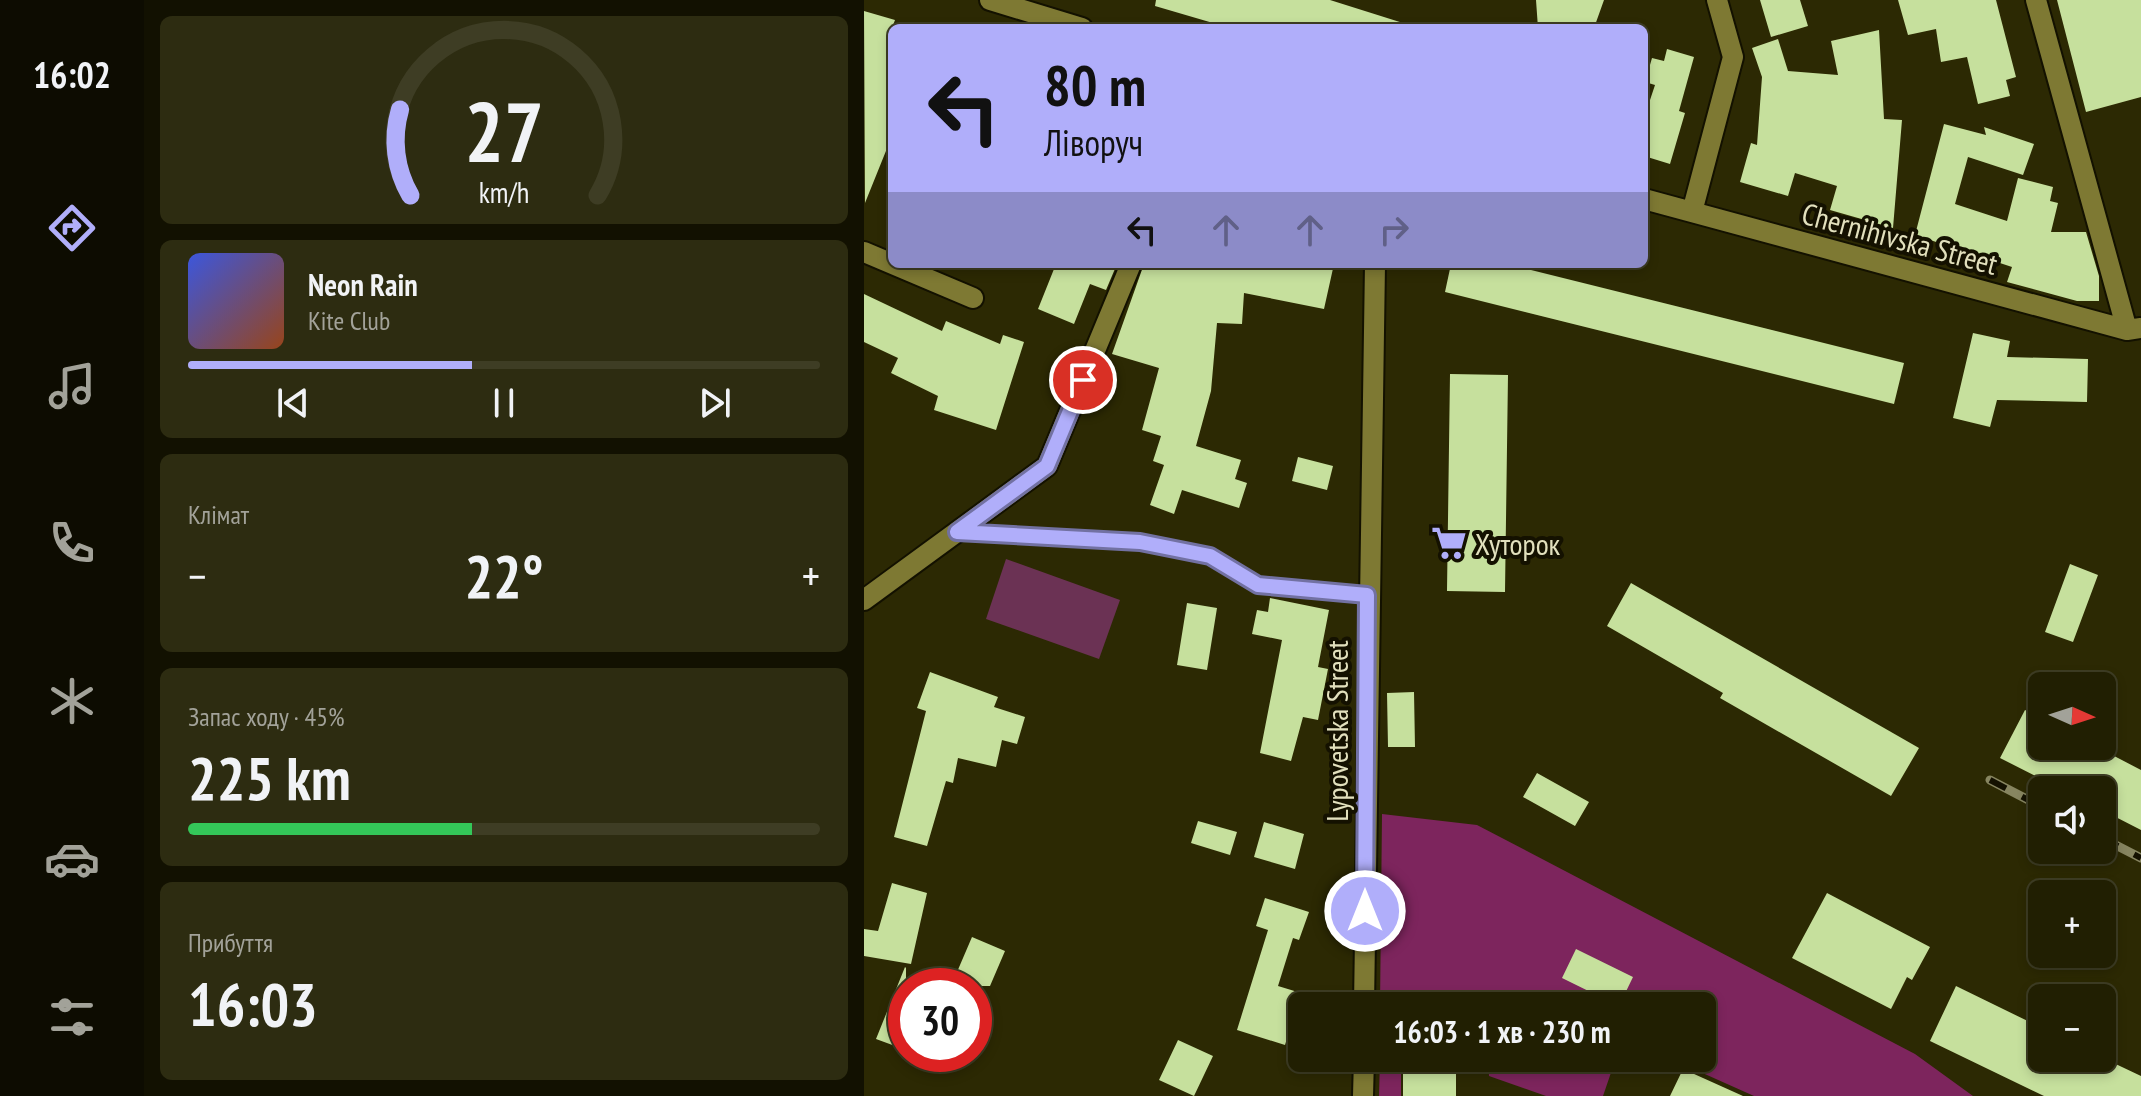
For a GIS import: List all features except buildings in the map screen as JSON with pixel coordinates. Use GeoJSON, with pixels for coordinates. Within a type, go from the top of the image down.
{"type":"FeatureCollection","features":[{"type":"Feature","properties":{"kind":"street"},"geometry":{"type":"LineString","coordinates":[[990,0],[1069,24]]}},
{"type":"Feature","properties":{"kind":"street"},"geometry":{"type":"LineString","coordinates":[[1692,212],[1733,57],[1717,0]]}},
{"type":"Feature","properties":{"kind":"street"},"geometry":{"type":"LineString","coordinates":[[2036,0],[2134,329]]}},
{"type":"Feature","properties":{"kind":"street","name":"Chernihivska Street"},"geometry":{"type":"LineString","coordinates":[[1648,200],[2134,329]]}},
{"type":"Feature","properties":{"kind":"street"},"geometry":{"type":"LineString","coordinates":[[864,252],[888,262]]}},
{"type":"Feature","properties":{"kind":"street"},"geometry":{"type":"LineString","coordinates":[[902,268],[973,298]]}},
{"type":"Feature","properties":{"kind":"street"},"geometry":{"type":"LineString","coordinates":[[864,600],[1047,466],[1129,268]]}},
{"type":"Feature","properties":{"kind":"street","name":"Lypovetska Street"},"geometry":{"type":"LineString","coordinates":[[1364,992],[1367,595],[1375,268]]}},
{"type":"Feature","properties":{"kind":"street"},"geometry":{"type":"LineString","coordinates":[[1363,1096],[1364,1072]]}},
{"type":"Feature","properties":{"kind":"lane"},"geometry":{"type":"LineString","coordinates":[[957,532],[1140,542],[1210,556],[1258,585],[1367,595]]}},
{"type":"Feature","properties":{"kind":"shaded area"},"geometry":{"type":"Polygon","coordinates":[[[1006,559],[1120,600],[1099,659],[986,619],[1006,559]]]}},
{"type":"Feature","properties":{"kind":"shaded area"},"geometry":{"type":"Polygon","coordinates":[[[1382,814],[1477,825],[1915,1054],[1973,1096],[1754,1096],[1700,1072],[1716,1072],[1716,992],[1380,992],[1382,814]]]}},
{"type":"Feature","properties":{"kind":"shaded area"},"geometry":{"type":"Polygon","coordinates":[[[1380,1072],[1401,1072],[1401,1096],[1379,1096],[1380,1072]]]}},
{"type":"Feature","properties":{"kind":"shaded area"},"geometry":{"type":"Polygon","coordinates":[[[1489,1072],[1611,1072],[1603,1096],[1546,1096],[1489,1076],[1489,1072]]]}},
{"type":"Feature","properties":{"kind":"railway"},"geometry":{"type":"LineString","coordinates":[[1990,780],[2028,800]]}},
{"type":"Feature","properties":{"kind":"railway"},"geometry":{"type":"LineString","coordinates":[[2116,845],[2141,858]]}},
{"type":"Feature","properties":{"kind":"place","name":"Хуторок"},"geometry":{"type":"Point","coordinates":[1449,543]}},
{"type":"Feature","properties":{"kind":"route"},"geometry":{"type":"LineString","coordinates":[[1083,380],[1047,466],[957,532],[1140,542],[1210,556],[1258,585],[1367,595],[1365,911]]}}]}
